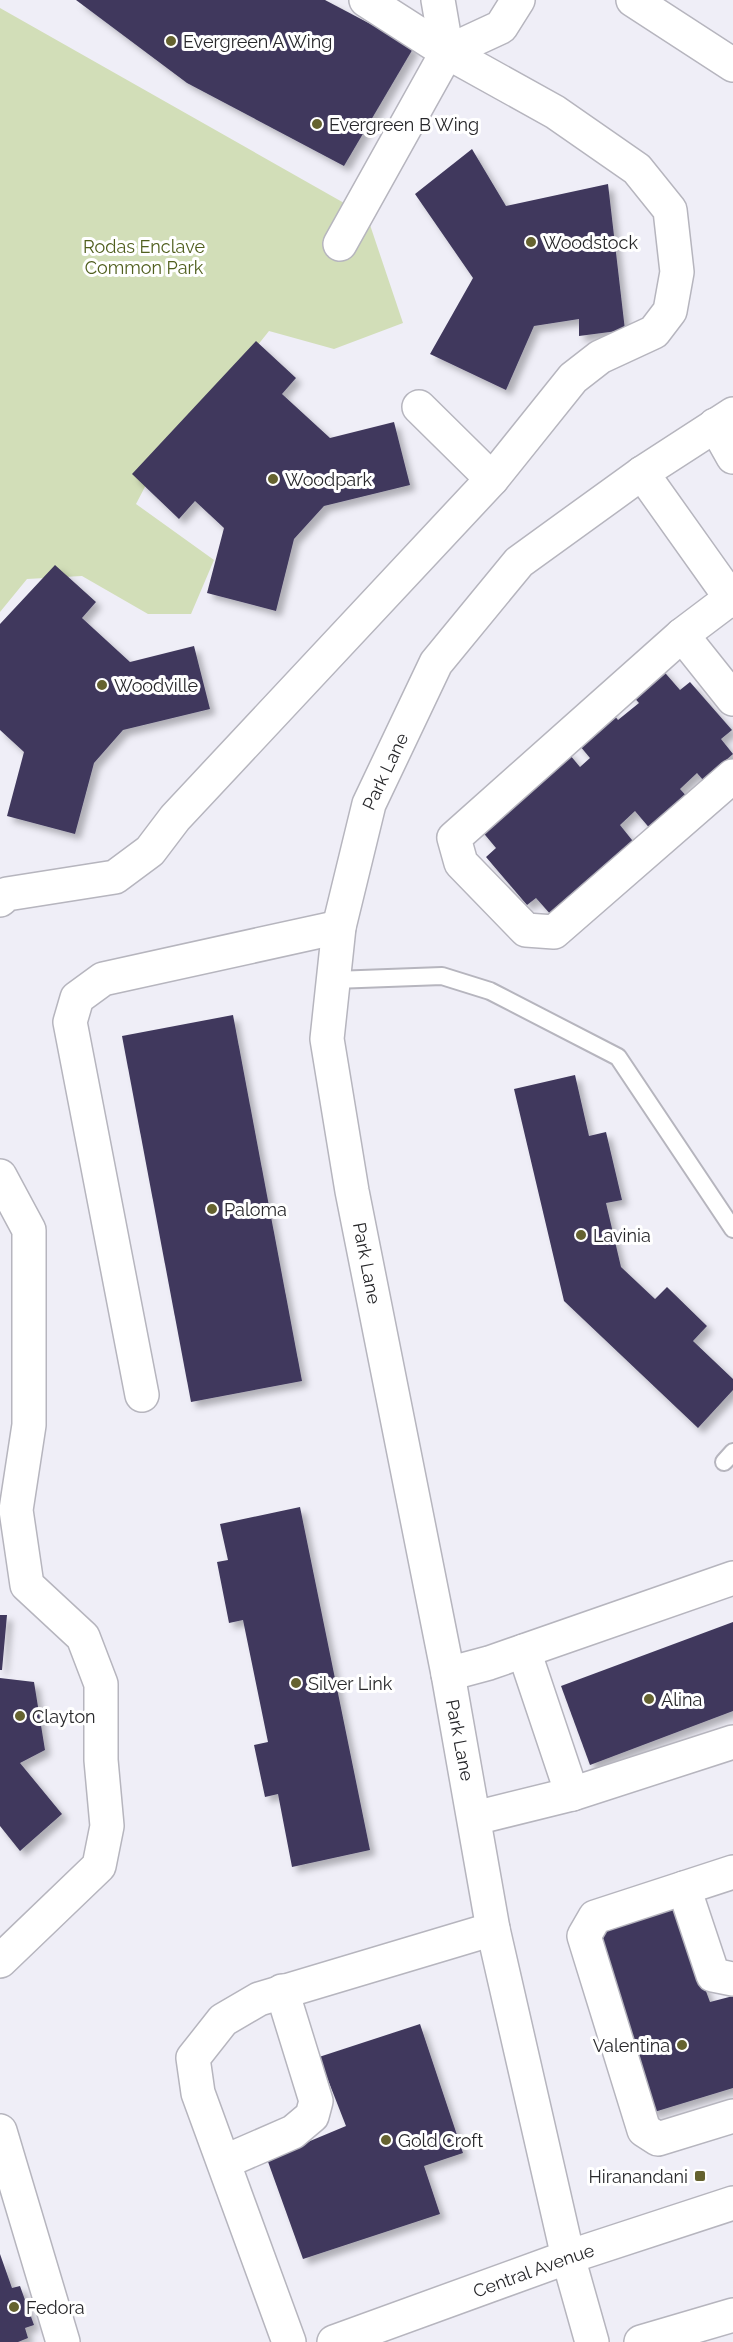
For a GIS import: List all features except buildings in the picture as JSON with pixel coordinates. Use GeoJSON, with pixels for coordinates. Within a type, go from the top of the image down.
{"type":"FeatureCollection","features":[{"type":"Feature","properties":{"kind":"street"},"geometry":{"type":"LineString","coordinates":[[0,900],[7,894],[115,877],[150,851],[175,818],[492,479],[573,378],[600,357],[654,332],[670,311],[677,272],[670,210],[637,169],[555,112],[447,52],[366,0]]}},
{"type":"Feature","properties":{"kind":"street"},"geometry":{"type":"LineString","coordinates":[[438,0],[437,7],[447,52]]}},
{"type":"Feature","properties":{"kind":"street"},"geometry":{"type":"LineString","coordinates":[[340,244],[447,52],[501,27],[518,0]]}},
{"type":"Feature","properties":{"kind":"street"},"geometry":{"type":"LineString","coordinates":[[633,0],[733,65]]}},
{"type":"Feature","properties":{"kind":"street"},"geometry":{"type":"LineString","coordinates":[[418,407],[492,479]]}},
{"type":"Feature","properties":{"kind":"street"},"geometry":{"type":"LineString","coordinates":[[724,420],[733,457]]}},
{"type":"Feature","properties":{"kind":"street","name":"Park Lane"},"geometry":{"type":"LineString","coordinates":[[592,2342],[568,2257],[493,1929],[448,1674],[352,1191],[327,1039],[339,927],[369,804],[436,663],[519,562],[642,473],[724,420]]}},
{"type":"Feature","properties":{"kind":"street"},"geometry":{"type":"LineString","coordinates":[[642,473],[732,600],[682,635],[454,838],[461,863],[526,930],[554,932],[733,776]]}},
{"type":"Feature","properties":{"kind":"street"},"geometry":{"type":"LineString","coordinates":[[682,635],[733,699]]}},
{"type":"Feature","properties":{"kind":"street"},"geometry":{"type":"LineString","coordinates":[[142,1395],[70,1022],[77,998],[103,979],[339,927]]}},
{"type":"Feature","properties":{"kind":"street"},"geometry":{"type":"LineString","coordinates":[[0,1176],[29,1230],[29,1425],[16,1510],[27,1585],[83,1637],[101,1684],[101,1761],[107,1826],[99,1866],[0,1961]]}},
{"type":"Feature","properties":{"kind":"street"},"geometry":{"type":"LineString","coordinates":[[448,1674],[524,1651],[733,1578]]}},
{"type":"Feature","properties":{"kind":"street"},"geometry":{"type":"LineString","coordinates":[[524,1651],[572,1794]]}},
{"type":"Feature","properties":{"kind":"street"},"geometry":{"type":"LineString","coordinates":[[475,1818],[572,1794],[733,1742]]}},
{"type":"Feature","properties":{"kind":"street"},"geometry":{"type":"LineString","coordinates":[[733,1872],[595,1917],[584,1936],[644,2130],[657,2139],[733,2116]]}},
{"type":"Feature","properties":{"kind":"street"},"geometry":{"type":"LineString","coordinates":[[684,1888],[713,1975],[733,1979]]}},
{"type":"Feature","properties":{"kind":"street"},"geometry":{"type":"LineString","coordinates":[[289,2342],[198,2093],[193,2058],[223,2020],[259,1999],[493,1929]]}},
{"type":"Feature","properties":{"kind":"street"},"geometry":{"type":"LineString","coordinates":[[224,2162],[293,2132],[312,2116],[316,2101],[282,1991]]}},
{"type":"Feature","properties":{"kind":"street"},"geometry":{"type":"LineString","coordinates":[[0,2132],[63,2342]]}},
{"type":"Feature","properties":{"kind":"street","name":"Central Avenue"},"geometry":{"type":"LineString","coordinates":[[334,2342],[568,2257],[733,2203]]}},
{"type":"Feature","properties":{"kind":"street"},"geometry":{"type":"LineString","coordinates":[[641,2342],[733,2315]]}},
{"type":"Feature","properties":{"kind":"lane"},"geometry":{"type":"LineString","coordinates":[[334,980],[442,976],[490,991],[618,1057],[733,1230]]}},
{"type":"Feature","properties":{"kind":"green space","name":"Rodas Enclave Common Park"},"geometry":{"type":"Polygon","coordinates":[[[0,8],[367,216],[403,323],[334,349],[269,331],[217,396],[160,458],[136,504],[214,560],[191,614],[148,614],[82,576],[27,579],[0,612],[0,8]]]}},
{"type":"Feature","properties":{"kind":"place","name":"Evergreen A Wing"},"geometry":{"type":"Point","coordinates":[171,41]}},
{"type":"Feature","properties":{"kind":"place","name":"Evergreen B Wing"},"geometry":{"type":"Point","coordinates":[317,124]}},
{"type":"Feature","properties":{"kind":"place","name":"Woodstock"},"geometry":{"type":"Point","coordinates":[531,242]}},
{"type":"Feature","properties":{"kind":"place","name":"Woodpark"},"geometry":{"type":"Point","coordinates":[273,479]}},
{"type":"Feature","properties":{"kind":"place","name":"Woodville"},"geometry":{"type":"Point","coordinates":[102,685]}},
{"type":"Feature","properties":{"kind":"place","name":"Paloma"},"geometry":{"type":"Point","coordinates":[212,1209]}},
{"type":"Feature","properties":{"kind":"place","name":"Lavinia"},"geometry":{"type":"Point","coordinates":[581,1235]}},
{"type":"Feature","properties":{"kind":"place","name":"Silver Link"},"geometry":{"type":"Point","coordinates":[296,1683]}},
{"type":"Feature","properties":{"kind":"place","name":"Alina"},"geometry":{"type":"Point","coordinates":[649,1699]}},
{"type":"Feature","properties":{"kind":"place","name":"Clayton"},"geometry":{"type":"Point","coordinates":[20,1716]}},
{"type":"Feature","properties":{"kind":"place","name":"Valentina"},"geometry":{"type":"Point","coordinates":[682,2045]}},
{"type":"Feature","properties":{"kind":"place","name":"Gold Croft"},"geometry":{"type":"Point","coordinates":[386,2140]}},
{"type":"Feature","properties":{"kind":"place","name":"Hiranandani"},"geometry":{"type":"Point","coordinates":[700,2176]}},
{"type":"Feature","properties":{"kind":"place","name":"Fedora"},"geometry":{"type":"Point","coordinates":[14,2307]}}]}
